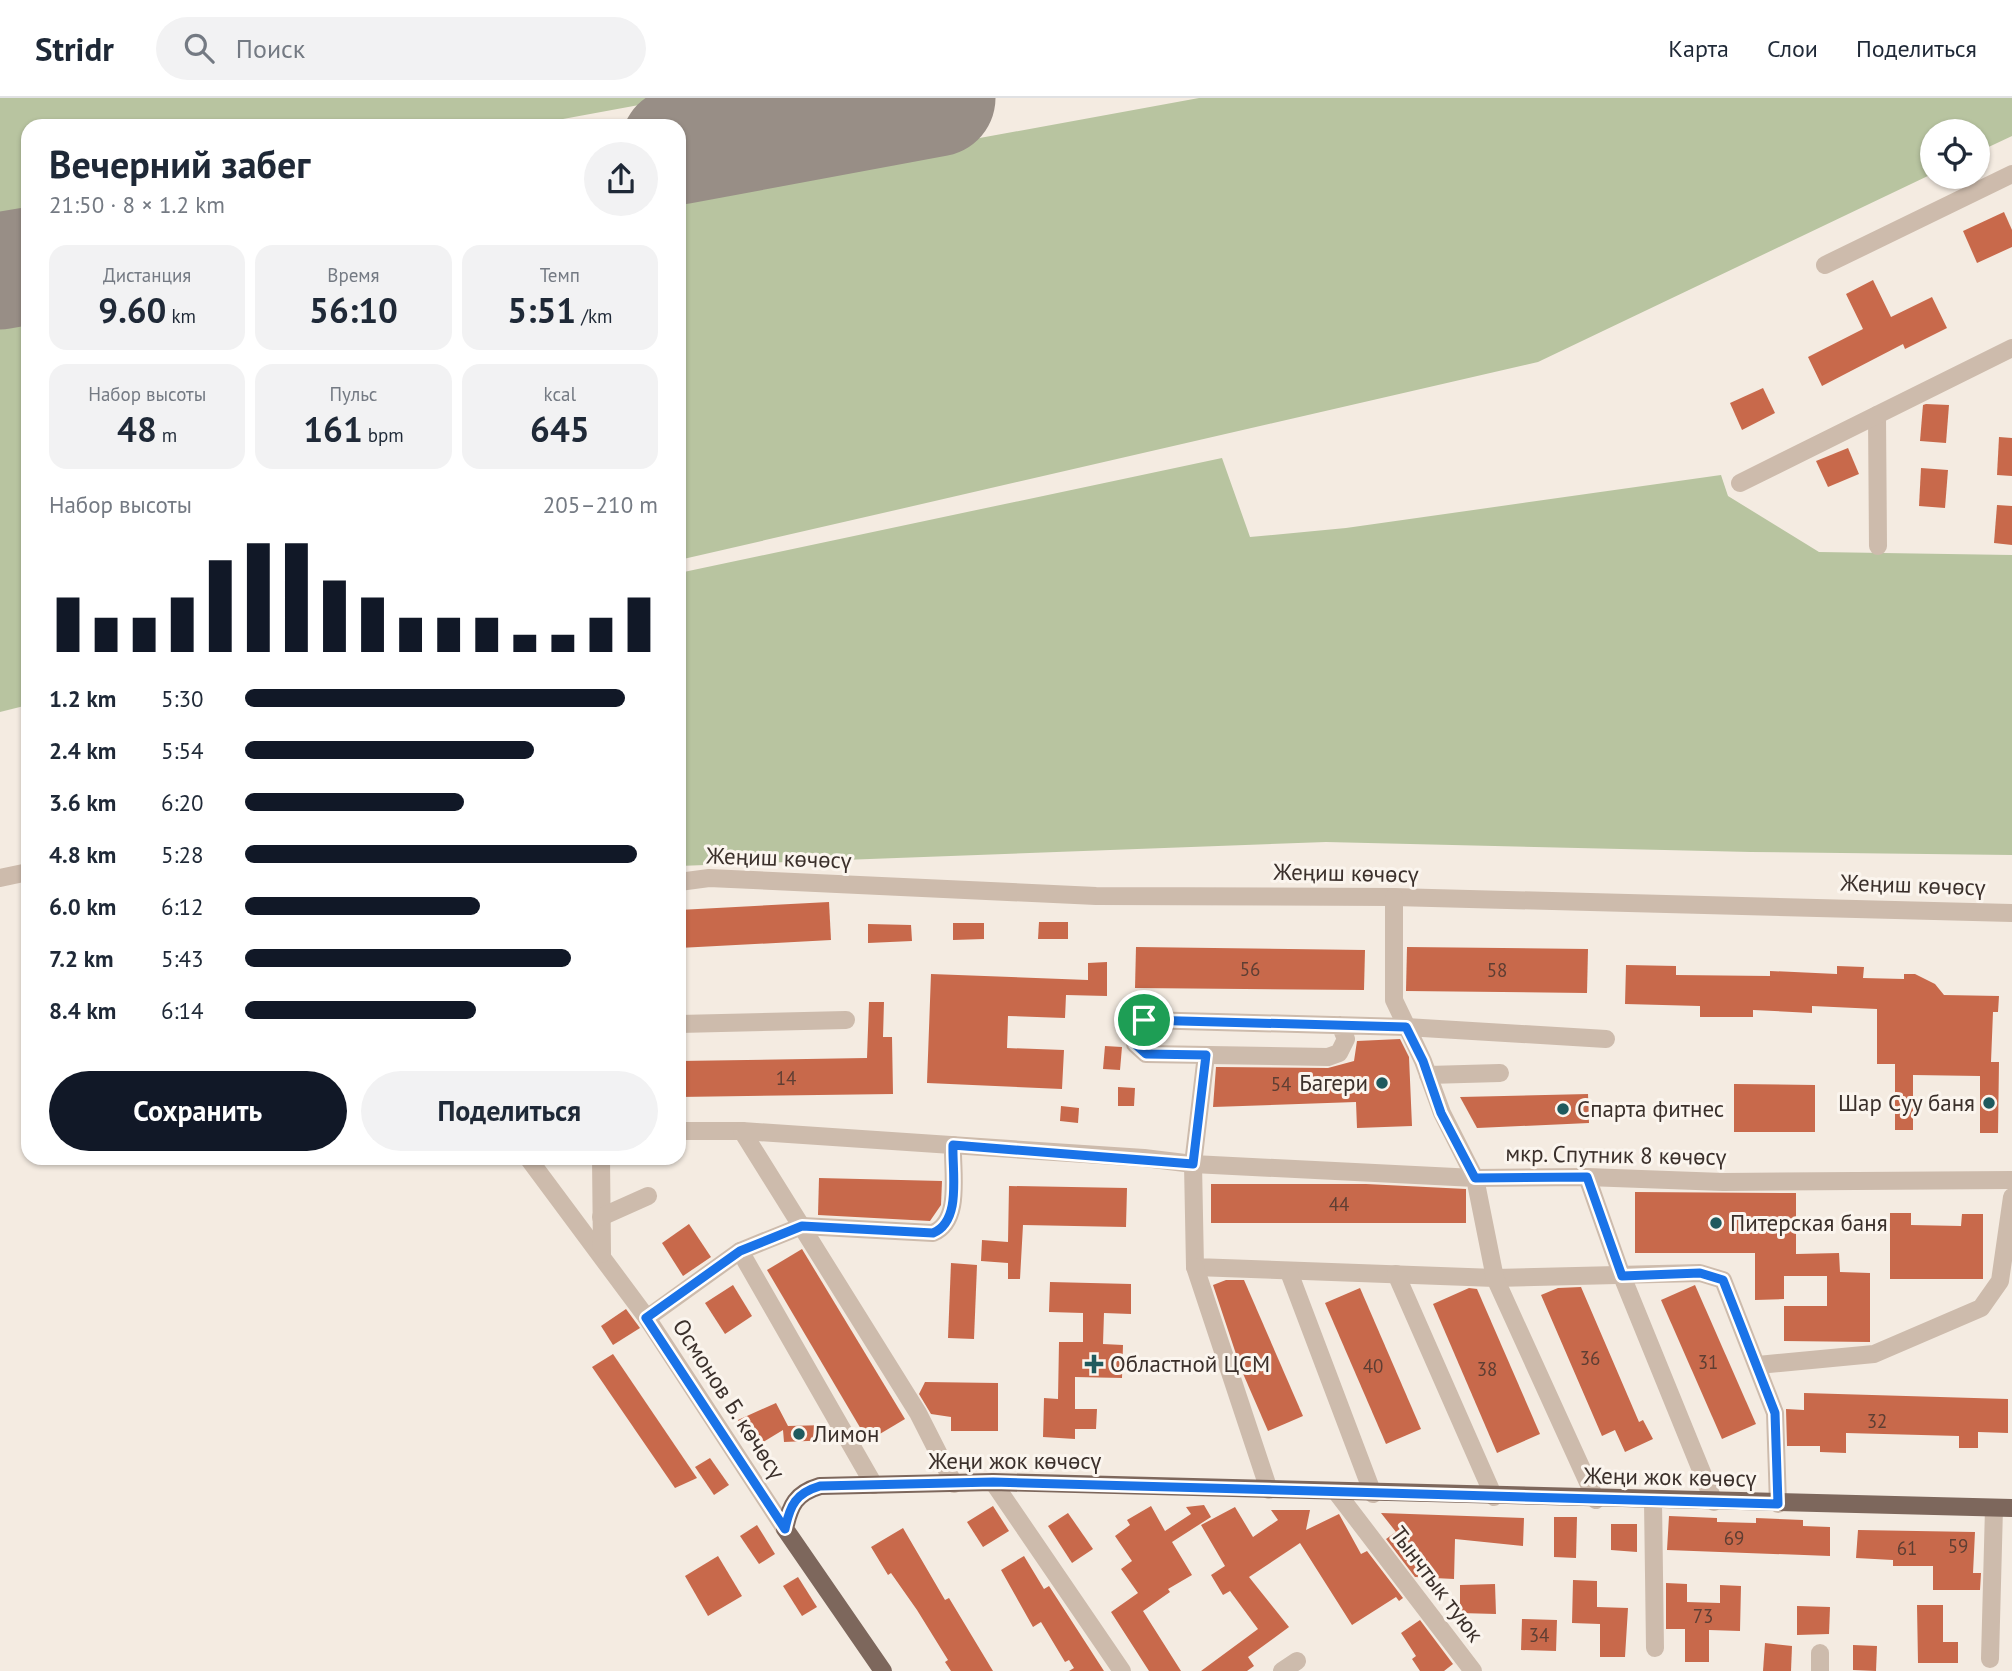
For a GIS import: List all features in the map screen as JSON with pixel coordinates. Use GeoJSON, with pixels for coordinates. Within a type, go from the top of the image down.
{"type":"FeatureCollection","features":[{"type":"Feature","properties":{"kind":"main road","name":"Жеңи жок көчөсү"},"geometry":{"type":"LineString","coordinates":[[785,1529],[790,1506],[803,1491],[820,1486],[993,1482],[1596,1500],[2003,1508]]}},
{"type":"Feature","properties":{"kind":"main road","name":"Осмонов Б. көчөсү"},"geometry":{"type":"LineString","coordinates":[[785,1529],[883,1671]]}},
{"type":"Feature","properties":{"kind":"street"},"geometry":{"type":"LineString","coordinates":[[1825,265],[2012,174]]}},
{"type":"Feature","properties":{"kind":"street"},"geometry":{"type":"LineString","coordinates":[[1740,482],[2012,348]]}},
{"type":"Feature","properties":{"kind":"street"},"geometry":{"type":"LineString","coordinates":[[1877,415],[1878,546]]}},
{"type":"Feature","properties":{"kind":"street"},"geometry":{"type":"LineString","coordinates":[[0,878],[21,874]]}},
{"type":"Feature","properties":{"kind":"street","name":"Жеңиш көчөсү"},"geometry":{"type":"LineString","coordinates":[[686,881],[709,878],[1096,896],[1394,897],[2012,913]]}},
{"type":"Feature","properties":{"kind":"street","name":"мкр. Спутник 8 көчөсү"},"geometry":{"type":"LineString","coordinates":[[1394,897],[1394,1000],[1428,1075],[1441,1113],[1475,1178],[1587,1177],[1723,1182],[2012,1180]]}},
{"type":"Feature","properties":{"kind":"street"},"geometry":{"type":"LineString","coordinates":[[686,1024],[846,1020]]}},
{"type":"Feature","properties":{"kind":"street"},"geometry":{"type":"LineString","coordinates":[[1340,1025],[1346,1039],[1339,1053],[1328,1057],[1146,1054],[1135,1044],[1135,1030],[1144,1020],[1340,1025],[1406,1027],[1606,1039]]}},
{"type":"Feature","properties":{"kind":"street"},"geometry":{"type":"LineString","coordinates":[[1206,1055],[1193,1164],[1195,1268],[1269,1490]]}},
{"type":"Feature","properties":{"kind":"street"},"geometry":{"type":"LineString","coordinates":[[1428,1075],[1500,1073]]}},
{"type":"Feature","properties":{"kind":"street"},"geometry":{"type":"LineString","coordinates":[[686,1131],[742,1131],[1193,1164],[1475,1178],[1495,1278],[1596,1500]]}},
{"type":"Feature","properties":{"kind":"street"},"geometry":{"type":"LineString","coordinates":[[742,1131],[918,1413],[954,1485]]}},
{"type":"Feature","properties":{"kind":"street"},"geometry":{"type":"LineString","coordinates":[[646,1318],[740,1251],[802,1226],[933,1233],[945,1228],[951,1217],[953,1145]]}},
{"type":"Feature","properties":{"kind":"street","name":"Осмонов Б. көчөсү"},"geometry":{"type":"LineString","coordinates":[[533,1165],[602,1254],[785,1529]]}},
{"type":"Feature","properties":{"kind":"street"},"geometry":{"type":"LineString","coordinates":[[601,1165],[602,1254]]}},
{"type":"Feature","properties":{"kind":"street"},"geometry":{"type":"LineString","coordinates":[[1587,1177],[1622,1276],[1714,1502]]}},
{"type":"Feature","properties":{"kind":"street"},"geometry":{"type":"LineString","coordinates":[[601,1217],[648,1196]]}},
{"type":"Feature","properties":{"kind":"street"},"geometry":{"type":"LineString","coordinates":[[1758,1365],[1874,1354],[1980,1308],[2000,1281],[2012,1197]]}},
{"type":"Feature","properties":{"kind":"street"},"geometry":{"type":"LineString","coordinates":[[740,1251],[874,1485]]}},
{"type":"Feature","properties":{"kind":"street"},"geometry":{"type":"LineString","coordinates":[[1195,1268],[1495,1278],[1700,1273],[1723,1280],[1775,1413],[1778,1504]]}},
{"type":"Feature","properties":{"kind":"street"},"geometry":{"type":"LineString","coordinates":[[1289,1272],[1373,1494]]}},
{"type":"Feature","properties":{"kind":"street"},"geometry":{"type":"LineString","coordinates":[[1396,1273],[1494,1497]]}},
{"type":"Feature","properties":{"kind":"street"},"geometry":{"type":"LineString","coordinates":[[993,1482],[1122,1671]]}},
{"type":"Feature","properties":{"kind":"street","name":"Тынчтык туюк"},"geometry":{"type":"LineString","coordinates":[[1337,1493],[1473,1671]]}},
{"type":"Feature","properties":{"kind":"street"},"geometry":{"type":"LineString","coordinates":[[1653,1501],[1655,1648]]}},
{"type":"Feature","properties":{"kind":"street"},"geometry":{"type":"LineString","coordinates":[[1990,1659],[2003,1508]]}},
{"type":"Feature","properties":{"kind":"street"},"geometry":{"type":"LineString","coordinates":[[1282,1671],[1297,1661]]}},
{"type":"Feature","properties":{"kind":"green space"},"geometry":{"type":"Polygon","coordinates":[[[0,98],[677,98],[563,119],[21,119],[21,219],[0,223],[0,98]]]}},
{"type":"Feature","properties":{"kind":"green space"},"geometry":{"type":"Polygon","coordinates":[[[1199,98],[2012,98],[2012,136],[1990,146],[1990,119],[1920,119],[1920,180],[1538,362],[686,558],[686,192],[1199,98]]]}},
{"type":"Feature","properties":{"kind":"green space"},"geometry":{"type":"Polygon","coordinates":[[[21,314],[21,707],[0,712],[0,318],[21,314]]]}},
{"type":"Feature","properties":{"kind":"green space"},"geometry":{"type":"Polygon","coordinates":[[[1222,458],[1250,537],[1346,528],[1721,475],[1728,496],[1819,552],[2012,555],[2012,855],[1326,842],[686,866],[686,572],[1222,458]]]}},
{"type":"Feature","properties":{"kind":"building"},"geometry":{"type":"Polygon","coordinates":[[[2004,212],[2012,230],[2012,247],[1977,263],[1963,231],[2004,212]]]}},
{"type":"Feature","properties":{"kind":"building"},"geometry":{"type":"Polygon","coordinates":[[[1873,280],[1891,317],[1932,297],[1947,328],[1905,349],[1903,344],[1822,386],[1808,357],[1863,329],[1846,294],[1873,280]]]}},
{"type":"Feature","properties":{"kind":"building"},"geometry":{"type":"Polygon","coordinates":[[[1763,388],[1775,413],[1742,430],[1730,403],[1763,388]]]}},
{"type":"Feature","properties":{"kind":"building"},"geometry":{"type":"Polygon","coordinates":[[[1923,405],[1949,405],[1946,443],[1920,441],[1923,405]]]}},
{"type":"Feature","properties":{"kind":"building"},"geometry":{"type":"Polygon","coordinates":[[[1999,437],[2012,438],[2012,476],[1997,475],[1999,437]]]}},
{"type":"Feature","properties":{"kind":"building"},"geometry":{"type":"Polygon","coordinates":[[[1848,448],[1859,474],[1828,487],[1816,461],[1848,448]]]}},
{"type":"Feature","properties":{"kind":"building"},"geometry":{"type":"Polygon","coordinates":[[[1921,468],[1948,470],[1945,508],[1919,506],[1921,468]]]}},
{"type":"Feature","properties":{"kind":"building"},"geometry":{"type":"Polygon","coordinates":[[[1997,505],[2012,506],[2012,545],[1994,543],[1997,505]]]}},
{"type":"Feature","properties":{"kind":"building"},"geometry":{"type":"Polygon","coordinates":[[[829,902],[831,940],[686,948],[686,910],[829,902]]]}},
{"type":"Feature","properties":{"kind":"building"},"geometry":{"type":"Polygon","coordinates":[[[1039,922],[1068,922],[1068,939],[1038,939],[1039,922]]]}},
{"type":"Feature","properties":{"kind":"building"},"geometry":{"type":"Polygon","coordinates":[[[953,923],[984,923],[984,939],[953,940],[953,923]]]}},
{"type":"Feature","properties":{"kind":"building"},"geometry":{"type":"Polygon","coordinates":[[[868,924],[911,925],[912,941],[868,943],[868,924]]]}},
{"type":"Feature","properties":{"kind":"building"},"geometry":{"type":"Polygon","coordinates":[[[1136,947],[1365,950],[1364,990],[1135,988],[1136,947]]]}},
{"type":"Feature","properties":{"kind":"building"},"geometry":{"type":"Polygon","coordinates":[[[1407,947],[1588,949],[1587,993],[1406,991],[1407,947]]]}},
{"type":"Feature","properties":{"kind":"building"},"geometry":{"type":"Polygon","coordinates":[[[1107,962],[1107,996],[1066,995],[1065,1018],[1008,1016],[1007,1048],[1064,1050],[1062,1089],[927,1083],[931,974],[1088,980],[1088,963],[1107,962]]]}},
{"type":"Feature","properties":{"kind":"building"},"geometry":{"type":"Polygon","coordinates":[[[1626,965],[1676,966],[1676,975],[1770,976],[1770,971],[1837,974],[1837,966],[1864,967],[1863,978],[1904,979],[1904,974],[1915,974],[1935,984],[1944,995],[1999,996],[1998,1012],[1993,1012],[1991,1062],[1999,1062],[1998,1133],[1980,1133],[1980,1076],[1913,1075],[1913,1130],[1895,1130],[1895,1064],[1877,1064],[1877,1009],[1812,1006],[1812,1013],[1753,1010],[1753,1017],[1700,1017],[1700,1006],[1625,1004],[1626,965]]]}},
{"type":"Feature","properties":{"kind":"building"},"geometry":{"type":"Polygon","coordinates":[[[869,1002],[884,1002],[883,1037],[892,1037],[893,1094],[686,1097],[686,1061],[867,1058],[869,1002]]]}},
{"type":"Feature","properties":{"kind":"building"},"geometry":{"type":"Polygon","coordinates":[[[1400,1039],[1409,1057],[1412,1126],[1357,1128],[1356,1102],[1213,1107],[1216,1067],[1328,1068],[1354,1061],[1357,1041],[1400,1039]]]}},
{"type":"Feature","properties":{"kind":"building"},"geometry":{"type":"Polygon","coordinates":[[[1105,1046],[1122,1047],[1120,1070],[1103,1069],[1105,1046]]]}},
{"type":"Feature","properties":{"kind":"building"},"geometry":{"type":"Polygon","coordinates":[[[1734,1084],[1815,1085],[1815,1132],[1734,1132],[1734,1084]]]}},
{"type":"Feature","properties":{"kind":"building"},"geometry":{"type":"Polygon","coordinates":[[[1118,1087],[1135,1088],[1134,1106],[1118,1106],[1118,1087]]]}},
{"type":"Feature","properties":{"kind":"building"},"geometry":{"type":"Polygon","coordinates":[[[1588,1094],[1589,1123],[1477,1128],[1460,1097],[1588,1094]]]}},
{"type":"Feature","properties":{"kind":"building"},"geometry":{"type":"Polygon","coordinates":[[[1061,1106],[1079,1108],[1078,1123],[1060,1121],[1061,1106]]]}},
{"type":"Feature","properties":{"kind":"building"},"geometry":{"type":"Polygon","coordinates":[[[819,1178],[942,1181],[941,1205],[930,1221],[818,1215],[819,1178]]]}},
{"type":"Feature","properties":{"kind":"building"},"geometry":{"type":"Polygon","coordinates":[[[1211,1184],[1366,1184],[1466,1189],[1466,1223],[1211,1223],[1211,1184]]]}},
{"type":"Feature","properties":{"kind":"building"},"geometry":{"type":"Polygon","coordinates":[[[1009,1186],[1127,1188],[1126,1227],[1023,1225],[1020,1279],[1008,1279],[1008,1263],[981,1261],[982,1240],[1008,1242],[1009,1186]]]}},
{"type":"Feature","properties":{"kind":"building"},"geometry":{"type":"Polygon","coordinates":[[[1635,1192],[1796,1193],[1796,1254],[1839,1253],[1840,1272],[1870,1273],[1870,1342],[1784,1341],[1784,1306],[1827,1306],[1827,1276],[1784,1276],[1784,1299],[1755,1300],[1755,1253],[1635,1253],[1635,1192]]]}},
{"type":"Feature","properties":{"kind":"building"},"geometry":{"type":"Polygon","coordinates":[[[1890,1213],[1911,1213],[1911,1225],[1961,1226],[1962,1214],[1983,1214],[1983,1279],[1890,1279],[1890,1213]]]}},
{"type":"Feature","properties":{"kind":"building"},"geometry":{"type":"Polygon","coordinates":[[[689,1224],[711,1257],[683,1276],[662,1243],[689,1224]]]}},
{"type":"Feature","properties":{"kind":"building"},"geometry":{"type":"Polygon","coordinates":[[[802,1249],[905,1419],[868,1441],[767,1270],[802,1249]]]}},
{"type":"Feature","properties":{"kind":"building"},"geometry":{"type":"Polygon","coordinates":[[[951,1263],[977,1265],[974,1339],[948,1338],[951,1263]]]}},
{"type":"Feature","properties":{"kind":"building"},"geometry":{"type":"Polygon","coordinates":[[[1226,1280],[1244,1280],[1303,1416],[1268,1431],[1241,1369],[1213,1285],[1226,1280]]]}},
{"type":"Feature","properties":{"kind":"building"},"geometry":{"type":"Polygon","coordinates":[[[1050,1282],[1131,1284],[1131,1314],[1104,1313],[1103,1344],[1123,1345],[1122,1378],[1075,1377],[1075,1409],[1097,1409],[1096,1429],[1075,1429],[1075,1439],[1043,1437],[1044,1398],[1058,1399],[1059,1342],[1083,1342],[1083,1313],[1049,1312],[1050,1282]]]}},
{"type":"Feature","properties":{"kind":"building"},"geometry":{"type":"Polygon","coordinates":[[[733,1285],[752,1316],[725,1334],[705,1303],[733,1285]]]}},
{"type":"Feature","properties":{"kind":"building"},"geometry":{"type":"Polygon","coordinates":[[[1695,1285],[1756,1424],[1722,1439],[1661,1300],[1695,1285]]]}},
{"type":"Feature","properties":{"kind":"building"},"geometry":{"type":"Polygon","coordinates":[[[1581,1287],[1639,1422],[1643,1420],[1653,1439],[1625,1452],[1615,1430],[1602,1436],[1541,1295],[1558,1288],[1581,1287]]]}},
{"type":"Feature","properties":{"kind":"building"},"geometry":{"type":"Polygon","coordinates":[[[1360,1288],[1421,1429],[1386,1444],[1325,1303],[1360,1288]]]}},
{"type":"Feature","properties":{"kind":"building"},"geometry":{"type":"Polygon","coordinates":[[[1469,1288],[1477,1289],[1540,1434],[1497,1453],[1433,1304],[1469,1288]]]}},
{"type":"Feature","properties":{"kind":"building"},"geometry":{"type":"Polygon","coordinates":[[[626,1309],[640,1328],[613,1345],[601,1326],[626,1309]]]}},
{"type":"Feature","properties":{"kind":"building"},"geometry":{"type":"Polygon","coordinates":[[[613,1354],[697,1478],[675,1488],[592,1367],[613,1354]]]}},
{"type":"Feature","properties":{"kind":"building"},"geometry":{"type":"Polygon","coordinates":[[[925,1382],[998,1383],[998,1431],[951,1431],[951,1417],[931,1414],[919,1394],[925,1382]]]}},
{"type":"Feature","properties":{"kind":"building"},"geometry":{"type":"Polygon","coordinates":[[[1804,1393],[2008,1399],[2008,1433],[1978,1432],[1978,1448],[1959,1448],[1959,1436],[1846,1433],[1846,1453],[1820,1452],[1820,1446],[1787,1446],[1786,1409],[1804,1410],[1804,1393]]]}},
{"type":"Feature","properties":{"kind":"building"},"geometry":{"type":"Polygon","coordinates":[[[776,1403],[788,1426],[827,1425],[831,1440],[784,1442],[783,1430],[755,1447],[738,1420],[776,1403]]]}},
{"type":"Feature","properties":{"kind":"building"},"geometry":{"type":"Polygon","coordinates":[[[710,1458],[729,1485],[714,1495],[695,1467],[710,1458]]]}},
{"type":"Feature","properties":{"kind":"building"},"geometry":{"type":"Polygon","coordinates":[[[1204,1505],[1211,1517],[1172,1542],[1192,1575],[1168,1589],[1170,1592],[1143,1611],[1181,1671],[1149,1671],[1111,1612],[1138,1593],[1121,1569],[1132,1561],[1115,1536],[1130,1525],[1127,1520],[1151,1506],[1165,1531],[1191,1514],[1186,1507],[1204,1505]]]}},
{"type":"Feature","properties":{"kind":"building"},"geometry":{"type":"Polygon","coordinates":[[[993,1506],[1009,1531],[983,1547],[967,1522],[993,1506]]]}},
{"type":"Feature","properties":{"kind":"building"},"geometry":{"type":"Polygon","coordinates":[[[1235,1507],[1253,1537],[1278,1520],[1271,1510],[1310,1510],[1306,1530],[1339,1514],[1361,1554],[1367,1551],[1403,1598],[1399,1601],[1396,1597],[1352,1625],[1300,1543],[1249,1577],[1289,1627],[1248,1657],[1254,1666],[1247,1671],[1201,1671],[1258,1629],[1230,1591],[1223,1595],[1211,1575],[1225,1566],[1201,1525],[1235,1507]]]}},
{"type":"Feature","properties":{"kind":"building"},"geometry":{"type":"Polygon","coordinates":[[[1068,1513],[1093,1549],[1072,1563],[1048,1526],[1068,1513]]]}},
{"type":"Feature","properties":{"kind":"building"},"geometry":{"type":"Polygon","coordinates":[[[1381,1513],[1524,1518],[1523,1546],[1455,1539],[1454,1579],[1415,1577],[1386,1539],[1396,1532],[1381,1513]]]}},
{"type":"Feature","properties":{"kind":"building"},"geometry":{"type":"Polygon","coordinates":[[[1669,1516],[1717,1518],[1717,1522],[1756,1523],[1756,1518],[1803,1520],[1803,1526],[1830,1527],[1830,1556],[1667,1550],[1669,1516]]]}},
{"type":"Feature","properties":{"kind":"building"},"geometry":{"type":"Polygon","coordinates":[[[1554,1517],[1577,1517],[1576,1558],[1554,1557],[1554,1517]]]}},
{"type":"Feature","properties":{"kind":"building"},"geometry":{"type":"Polygon","coordinates":[[[1611,1524],[1637,1524],[1637,1552],[1611,1550],[1611,1524]]]}},
{"type":"Feature","properties":{"kind":"building"},"geometry":{"type":"Polygon","coordinates":[[[757,1525],[775,1554],[759,1564],[740,1536],[757,1525]]]}},
{"type":"Feature","properties":{"kind":"building"},"geometry":{"type":"Polygon","coordinates":[[[903,1528],[945,1600],[949,1598],[993,1671],[951,1671],[945,1662],[948,1660],[917,1610],[891,1573],[888,1575],[871,1547],[903,1528]]]}},
{"type":"Feature","properties":{"kind":"building"},"geometry":{"type":"Polygon","coordinates":[[[1858,1530],[1975,1532],[1973,1573],[1981,1573],[1980,1590],[1933,1590],[1933,1566],[1893,1566],[1893,1560],[1856,1558],[1858,1530]]]}},
{"type":"Feature","properties":{"kind":"building"},"geometry":{"type":"Polygon","coordinates":[[[718,1556],[742,1596],[708,1616],[685,1576],[718,1556]]]}},
{"type":"Feature","properties":{"kind":"building"},"geometry":{"type":"Polygon","coordinates":[[[1024,1556],[1044,1589],[1049,1586],[1104,1671],[1069,1671],[1074,1668],[1069,1660],[1065,1662],[1041,1622],[1033,1627],[1001,1570],[1024,1556]]]}},
{"type":"Feature","properties":{"kind":"building"},"geometry":{"type":"Polygon","coordinates":[[[798,1577],[817,1607],[802,1616],[783,1586],[798,1577]]]}},
{"type":"Feature","properties":{"kind":"building"},"geometry":{"type":"Polygon","coordinates":[[[1573,1580],[1597,1581],[1597,1607],[1628,1608],[1625,1657],[1600,1657],[1600,1624],[1572,1623],[1573,1580]]]}},
{"type":"Feature","properties":{"kind":"building"},"geometry":{"type":"Polygon","coordinates":[[[1666,1583],[1687,1584],[1687,1602],[1720,1603],[1720,1585],[1741,1586],[1740,1631],[1709,1630],[1709,1662],[1685,1662],[1685,1629],[1666,1629],[1666,1583]]]}},
{"type":"Feature","properties":{"kind":"building"},"geometry":{"type":"Polygon","coordinates":[[[1495,1584],[1496,1614],[1460,1613],[1460,1585],[1495,1584]]]}},
{"type":"Feature","properties":{"kind":"building"},"geometry":{"type":"Polygon","coordinates":[[[1917,1605],[1943,1605],[1943,1642],[1958,1642],[1958,1663],[1918,1663],[1917,1605]]]}},
{"type":"Feature","properties":{"kind":"building"},"geometry":{"type":"Polygon","coordinates":[[[1797,1606],[1830,1607],[1829,1634],[1797,1635],[1797,1606]]]}},
{"type":"Feature","properties":{"kind":"building"},"geometry":{"type":"Polygon","coordinates":[[[1522,1619],[1557,1620],[1556,1651],[1521,1650],[1522,1619]]]}},
{"type":"Feature","properties":{"kind":"building"},"geometry":{"type":"Polygon","coordinates":[[[1420,1620],[1453,1664],[1444,1671],[1420,1671],[1412,1659],[1416,1656],[1401,1633],[1420,1620]]]}},
{"type":"Feature","properties":{"kind":"building"},"geometry":{"type":"Polygon","coordinates":[[[1765,1643],[1792,1646],[1791,1671],[1763,1671],[1765,1643]]]}},
{"type":"Feature","properties":{"kind":"building"},"geometry":{"type":"Polygon","coordinates":[[[1853,1645],[1877,1646],[1876,1671],[1853,1670],[1853,1645]]]}},
{"type":"Feature","properties":{"kind":"runway"},"geometry":{"type":"LineString","coordinates":[[686,145],[937,98]]}},
{"type":"Feature","properties":{"kind":"runway"},"geometry":{"type":"LineString","coordinates":[[0,271],[21,267]]}},
{"type":"Feature","properties":{"kind":"place","name":"Багери"},"geometry":{"type":"Point","coordinates":[1382,1083]}},
{"type":"Feature","properties":{"kind":"place","name":"Шар Суу баня"},"geometry":{"type":"Point","coordinates":[1989,1103]}},
{"type":"Feature","properties":{"kind":"place","name":"Спарта фитнес"},"geometry":{"type":"Point","coordinates":[1563,1109]}},
{"type":"Feature","properties":{"kind":"place","name":"Питерская баня"},"geometry":{"type":"Point","coordinates":[1716,1223]}},
{"type":"Feature","properties":{"kind":"place","name":"Областной ЦСМ"},"geometry":{"type":"Point","coordinates":[1094,1364]}},
{"type":"Feature","properties":{"kind":"place","name":"Лимон"},"geometry":{"type":"Point","coordinates":[799,1434]}},
{"type":"Feature","properties":{"kind":"route"},"geometry":{"type":"LineString","coordinates":[[1144,1020],[1406,1027],[1423,1061],[1441,1113],[1475,1178],[1587,1177],[1622,1276],[1700,1273],[1723,1280],[1732,1297],[1775,1413],[1778,1504],[993,1482],[820,1486],[803,1491],[790,1506],[785,1529],[646,1318],[740,1251],[802,1226],[933,1233],[945,1228],[951,1217],[953,1145],[1144,1158],[1193,1164],[1206,1055],[1146,1054],[1135,1044],[1135,1030],[1144,1020]]}}]}
